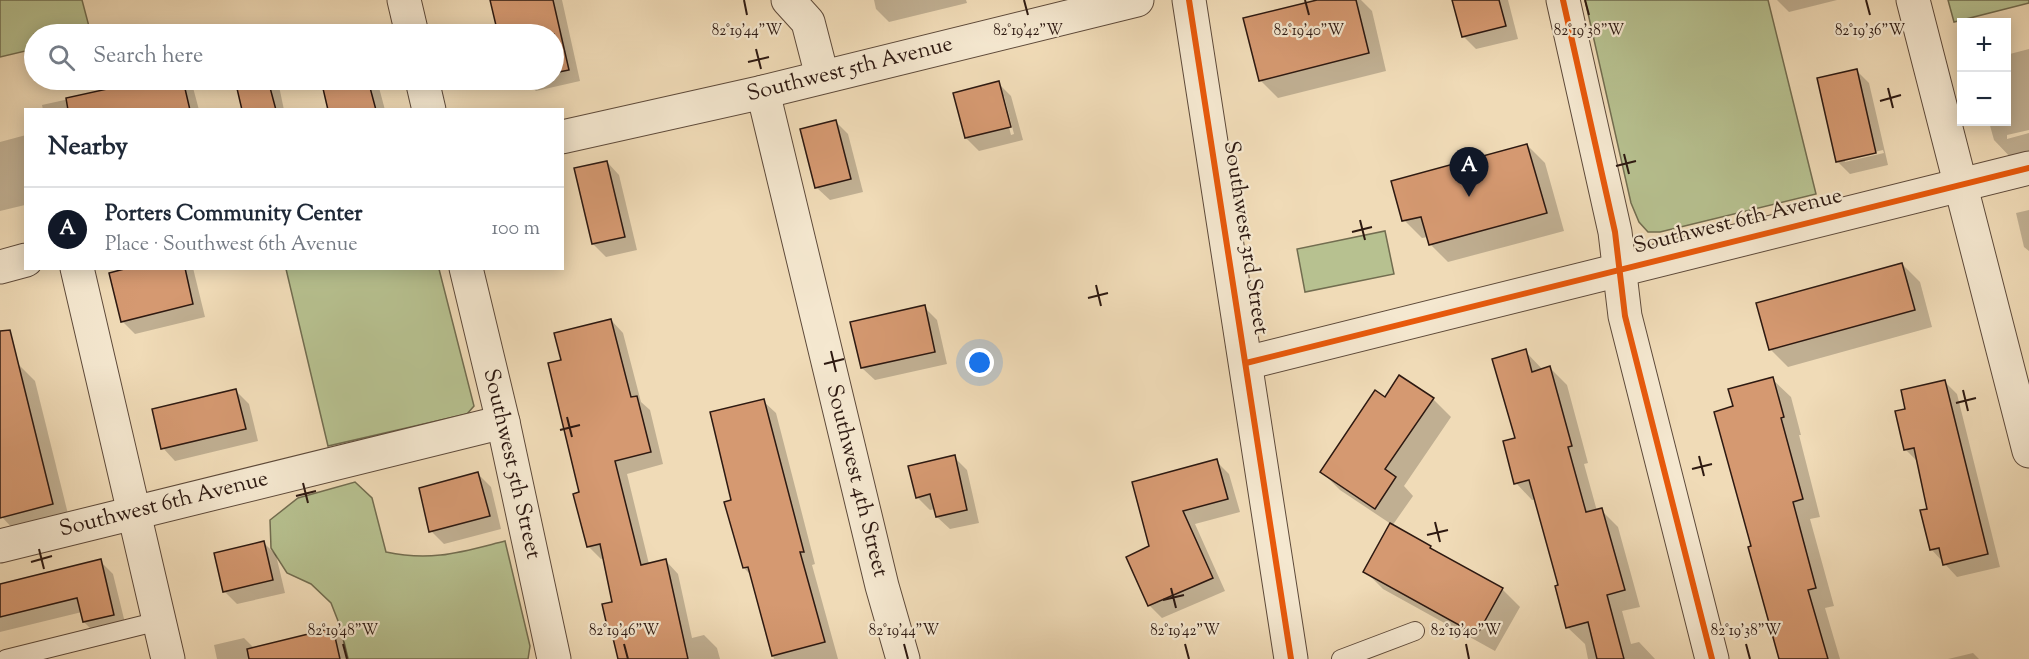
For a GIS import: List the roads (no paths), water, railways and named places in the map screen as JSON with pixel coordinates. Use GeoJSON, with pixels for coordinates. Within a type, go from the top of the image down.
{"type":"FeatureCollection","features":[{"type":"Feature","properties":{"kind":"street"},"geometry":{"type":"LineString","coordinates":[[404,0],[410,24]]}},
{"type":"Feature","properties":{"kind":"street"},"geometry":{"type":"LineString","coordinates":[[788,0],[808,22],[822,76]]}},
{"type":"Feature","properties":{"kind":"street","name":"Southwest 5th Avenue"},"geometry":{"type":"LineString","coordinates":[[564,137],[763,92],[1137,0]]}},
{"type":"Feature","properties":{"kind":"street","name":"Southwest 3rd Street"},"geometry":{"type":"LineString","coordinates":[[1189,0],[1291,659]]}},
{"type":"Feature","properties":{"kind":"street"},"geometry":{"type":"LineString","coordinates":[[1563,0],[1615,232],[1625,315],[1712,659]]}},
{"type":"Feature","properties":{"kind":"street"},"geometry":{"type":"LineString","coordinates":[[1913,0],[2029,451]]}},
{"type":"Feature","properties":{"kind":"street"},"geometry":{"type":"LineString","coordinates":[[424,90],[429,108]]}},
{"type":"Feature","properties":{"kind":"street","name":"Southwest 4th Street"},"geometry":{"type":"LineString","coordinates":[[763,92],[882,586],[903,659]]}},
{"type":"Feature","properties":{"kind":"street","name":"Southwest 6th Avenue"},"geometry":{"type":"LineString","coordinates":[[1246,363],[2029,168]]}},
{"type":"Feature","properties":{"kind":"street"},"geometry":{"type":"LineString","coordinates":[[0,267],[24,261]]}},
{"type":"Feature","properties":{"kind":"street"},"geometry":{"type":"LineString","coordinates":[[77,270],[168,659]]}},
{"type":"Feature","properties":{"kind":"street","name":"Southwest 5th Street"},"geometry":{"type":"LineString","coordinates":[[466,270],[554,659]]}},
{"type":"Feature","properties":{"kind":"street","name":"Southwest 6th Avenue"},"geometry":{"type":"LineString","coordinates":[[0,546],[502,422]]}},
{"type":"Feature","properties":{"kind":"lane"},"geometry":{"type":"LineString","coordinates":[[6,659],[159,621]]}},
{"type":"Feature","properties":{"kind":"lane"},"geometry":{"type":"LineString","coordinates":[[1341,659],[1415,631]]}},
{"type":"Feature","properties":{"kind":"place","name":"Porters Community Center"},"geometry":{"type":"Point","coordinates":[1469,197]}}]}
